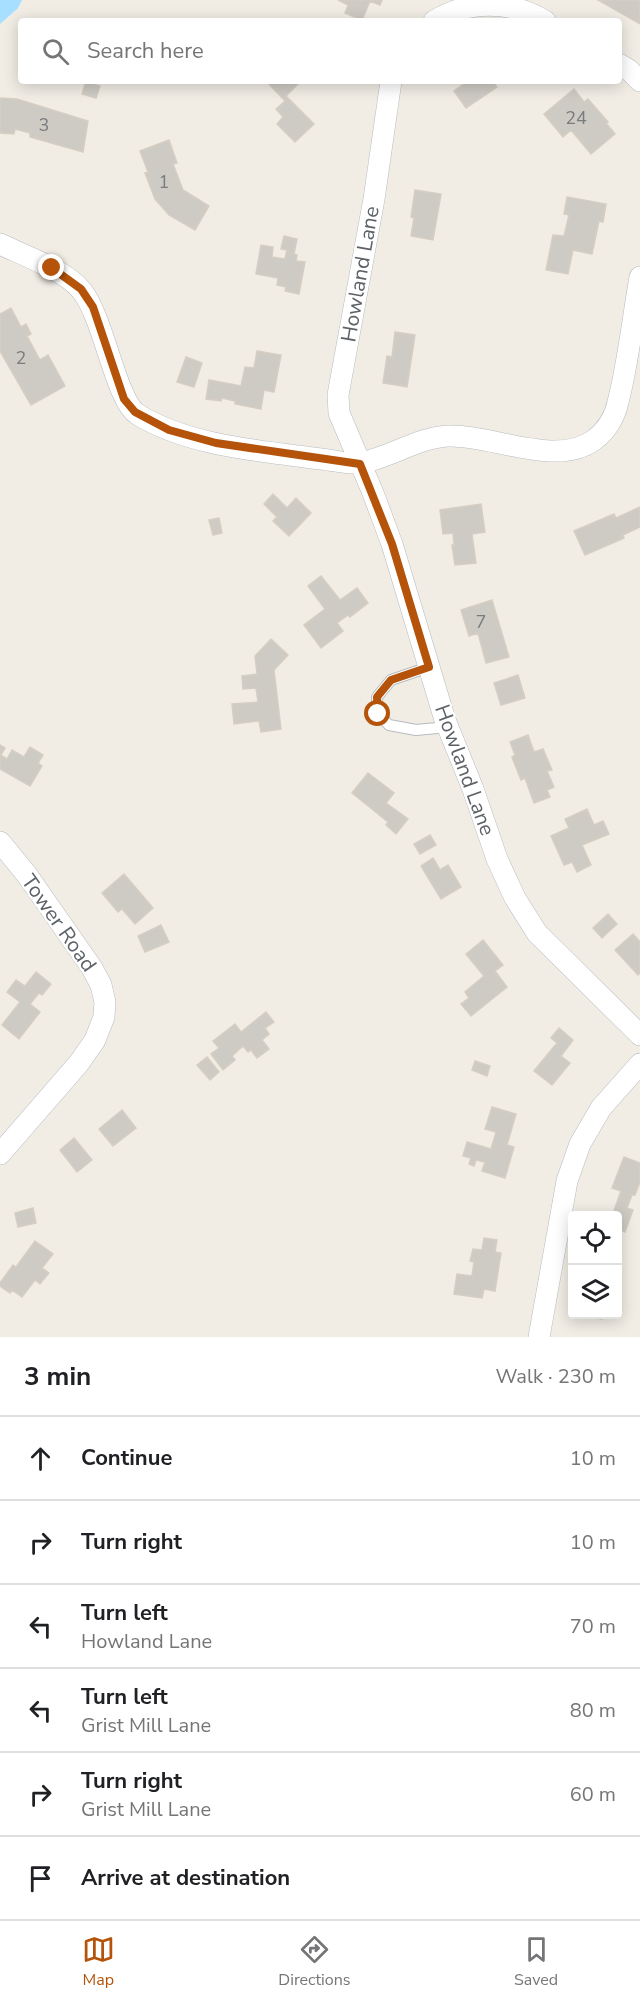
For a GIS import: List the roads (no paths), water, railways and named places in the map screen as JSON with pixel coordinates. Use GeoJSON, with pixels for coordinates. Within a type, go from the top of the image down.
{"type":"FeatureCollection","features":[{"type":"Feature","properties":{"kind":"street"},"geometry":{"type":"LineString","coordinates":[[438,18],[474,4],[505,4],[538,18]]}},
{"type":"Feature","properties":{"kind":"street"},"geometry":{"type":"LineString","coordinates":[[622,66],[640,81]]}},
{"type":"Feature","properties":{"kind":"street","name":"Howland Lane"},"geometry":{"type":"LineString","coordinates":[[391,84],[374,199],[338,395],[339,413],[392,544],[448,727],[473,789],[497,860],[515,898],[537,933],[640,1035]]}},
{"type":"Feature","properties":{"kind":"street"},"geometry":{"type":"LineString","coordinates":[[0,244],[52,268],[81,289],[93,307],[124,399],[135,412],[169,430],[216,443],[360,464],[429,439],[447,436],[469,437],[547,451],[570,449],[593,441],[608,426],[618,404],[640,277]]}},
{"type":"Feature","properties":{"kind":"street","name":"Tower Road"},"geometry":{"type":"LineString","coordinates":[[0,842],[27,875],[92,968],[101,985],[105,1002],[104,1017],[95,1040],[79,1063],[0,1154]]}},
{"type":"Feature","properties":{"kind":"street"},"geometry":{"type":"LineString","coordinates":[[538,1337],[567,1180],[580,1143],[601,1108],[640,1064]]}},
{"type":"Feature","properties":{"kind":"lane"},"geometry":{"type":"LineString","coordinates":[[429,667],[391,680],[377,697],[378,714],[389,725],[398,727],[416,730],[448,727]]}},
{"type":"Feature","properties":{"kind":"water"},"geometry":{"type":"Polygon","coordinates":[[[0,0],[22,0],[18,8],[0,24],[0,0]]]}}]}
